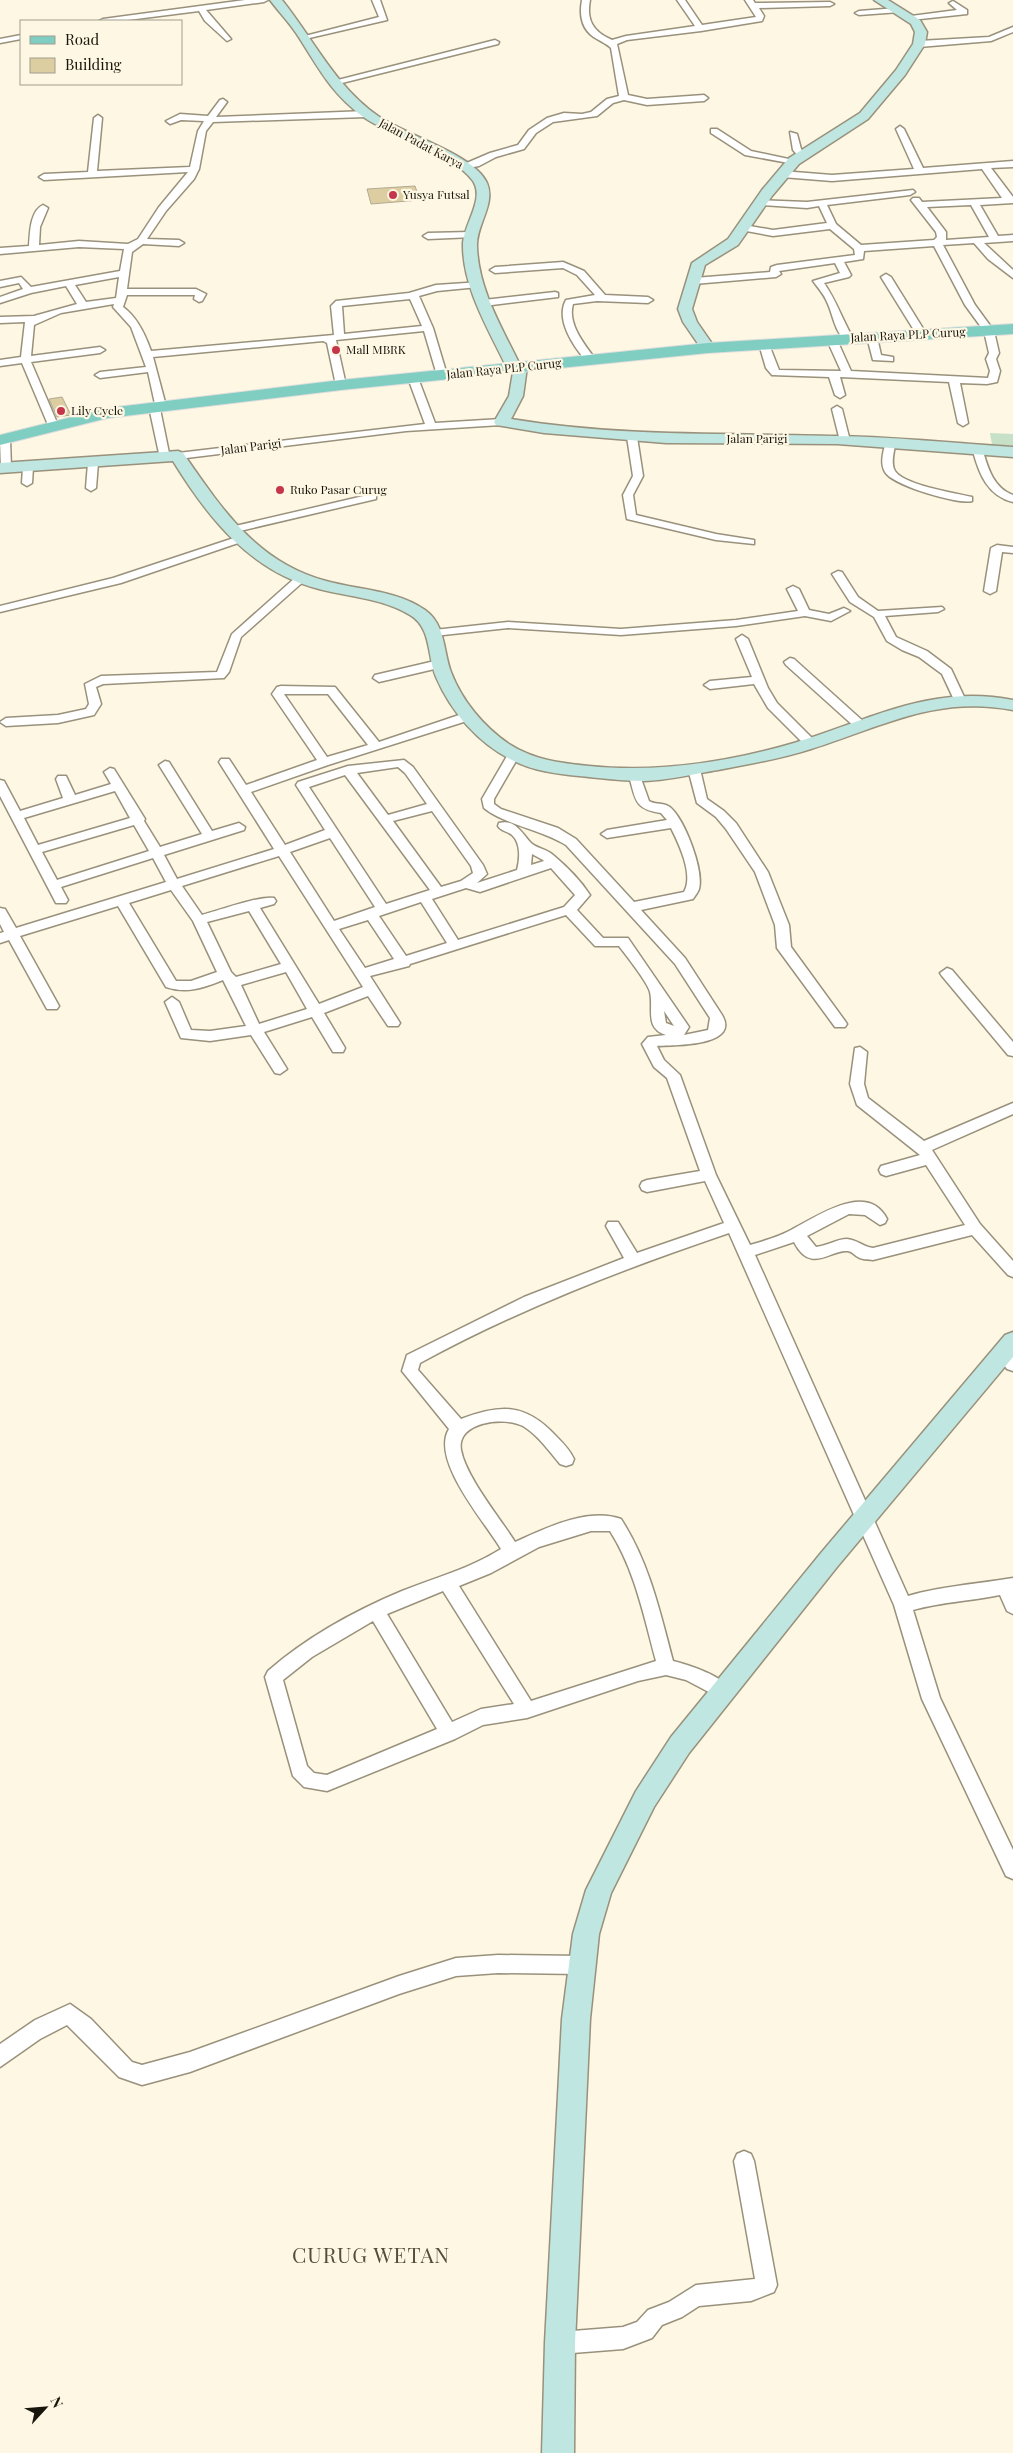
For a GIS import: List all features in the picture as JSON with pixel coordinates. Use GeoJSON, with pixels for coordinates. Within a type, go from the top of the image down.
{"type":"FeatureCollection","features":[{"type":"Feature","properties":{"kind":"main road","name":"Jalan Raya PLP Curug"},"geometry":{"type":"LineString","coordinates":[[3,439],[52,425],[157,406],[341,385],[708,348],[1013,329]]}},
{"type":"Feature","properties":{"kind":"street"},"geometry":{"type":"LineString","coordinates":[[110,20],[264,0]]}},
{"type":"Feature","properties":{"kind":"street","name":"Jalan Padat Karya"},"geometry":{"type":"LineString","coordinates":[[276,0],[305,37],[313,53],[334,82],[366,114],[465,167],[483,188],[483,196],[470,245],[484,304],[517,368]]}},
{"type":"Feature","properties":{"kind":"street"},"geometry":{"type":"LineString","coordinates":[[305,37],[384,18],[377,0]]}},
{"type":"Feature","properties":{"kind":"street"},"geometry":{"type":"LineString","coordinates":[[586,0],[584,7],[586,24],[600,38],[612,43],[626,38],[701,29],[759,19],[760,16],[751,3]]}},
{"type":"Feature","properties":{"kind":"street"},"geometry":{"type":"LineString","coordinates":[[681,0],[701,29]]}},
{"type":"Feature","properties":{"kind":"street"},"geometry":{"type":"LineString","coordinates":[[708,348],[690,322],[684,309],[699,264],[733,242],[782,174],[798,158],[864,116],[901,72],[920,44],[921,32],[910,18],[880,0]]}},
{"type":"Feature","properties":{"kind":"street"},"geometry":{"type":"LineString","coordinates":[[751,3],[830,4]]}},
{"type":"Feature","properties":{"kind":"street"},"geometry":{"type":"LineString","coordinates":[[910,18],[964,12],[953,3]]}},
{"type":"Feature","properties":{"kind":"street"},"geometry":{"type":"LineString","coordinates":[[201,8],[208,20],[226,39]]}},
{"type":"Feature","properties":{"kind":"street"},"geometry":{"type":"LineString","coordinates":[[859,13],[897,10]]}},
{"type":"Feature","properties":{"kind":"street"},"geometry":{"type":"LineString","coordinates":[[920,44],[991,39],[1013,29]]}},
{"type":"Feature","properties":{"kind":"street"},"geometry":{"type":"LineString","coordinates":[[0,42],[20,37]]}},
{"type":"Feature","properties":{"kind":"street"},"geometry":{"type":"LineString","coordinates":[[334,82],[495,42]]}},
{"type":"Feature","properties":{"kind":"street"},"geometry":{"type":"LineString","coordinates":[[612,43],[618,61],[624,97]]}},
{"type":"Feature","properties":{"kind":"street"},"geometry":{"type":"LineString","coordinates":[[465,167],[476,164],[493,155],[521,147],[529,139],[532,132],[550,120],[564,116],[588,117],[601,110],[610,100],[624,97],[647,102],[704,98]]}},
{"type":"Feature","properties":{"kind":"street"},"geometry":{"type":"LineString","coordinates":[[223,102],[202,131],[194,169],[183,186],[162,208],[141,241],[130,247],[127,252],[118,307],[128,315],[148,354],[157,406],[172,457],[236,535],[273,566],[300,579],[402,604],[422,615],[434,633],[444,677],[469,716],[514,754],[548,766],[635,776],[694,769],[773,754],[925,706],[960,701],[1002,702],[1013,705]]}},
{"type":"Feature","properties":{"kind":"street"},"geometry":{"type":"LineString","coordinates":[[170,121],[180,117],[211,119],[323,118],[366,114]]}},
{"type":"Feature","properties":{"kind":"street"},"geometry":{"type":"LineString","coordinates":[[92,174],[98,118]]}},
{"type":"Feature","properties":{"kind":"street"},"geometry":{"type":"LineString","coordinates":[[900,129],[920,172]]}},
{"type":"Feature","properties":{"kind":"street"},"geometry":{"type":"LineString","coordinates":[[714,132],[748,153],[798,158]]}},
{"type":"Feature","properties":{"kind":"street"},"geometry":{"type":"LineString","coordinates":[[793,134],[798,158]]}},
{"type":"Feature","properties":{"kind":"street"},"geometry":{"type":"LineString","coordinates":[[782,174],[816,178],[894,174],[1013,164]]}},
{"type":"Feature","properties":{"kind":"street"},"geometry":{"type":"LineString","coordinates":[[985,167],[1010,199]]}},
{"type":"Feature","properties":{"kind":"street"},"geometry":{"type":"LineString","coordinates":[[44,177],[194,169]]}},
{"type":"Feature","properties":{"kind":"street"},"geometry":{"type":"LineString","coordinates":[[894,174],[941,232],[942,238],[937,242]]}},
{"type":"Feature","properties":{"kind":"street"},"geometry":{"type":"LineString","coordinates":[[761,202],[822,204],[910,192]]}},
{"type":"Feature","properties":{"kind":"street"},"geometry":{"type":"LineString","coordinates":[[921,205],[1010,199]]}},
{"type":"Feature","properties":{"kind":"street"},"geometry":{"type":"LineString","coordinates":[[973,201],[995,239]]}},
{"type":"Feature","properties":{"kind":"street"},"geometry":{"type":"LineString","coordinates":[[822,204],[832,223],[831,225],[859,248],[1013,238]]}},
{"type":"Feature","properties":{"kind":"street"},"geometry":{"type":"LineString","coordinates":[[34,248],[35,227],[43,208]]}},
{"type":"Feature","properties":{"kind":"street"},"geometry":{"type":"LineString","coordinates":[[744,228],[780,233],[831,225]]}},
{"type":"Feature","properties":{"kind":"street"},"geometry":{"type":"LineString","coordinates":[[428,236],[471,236]]}},
{"type":"Feature","properties":{"kind":"street"},"geometry":{"type":"LineString","coordinates":[[141,241],[179,243]]}},
{"type":"Feature","properties":{"kind":"street"},"geometry":{"type":"LineString","coordinates":[[978,241],[991,257],[1013,275]]}},
{"type":"Feature","properties":{"kind":"street"},"geometry":{"type":"LineString","coordinates":[[764,344],[774,373],[847,374],[987,381],[995,378],[991,358],[994,353],[989,331],[970,306],[937,242]]}},
{"type":"Feature","properties":{"kind":"street"},"geometry":{"type":"LineString","coordinates":[[0,251],[79,244],[130,247]]}},
{"type":"Feature","properties":{"kind":"street"},"geometry":{"type":"LineString","coordinates":[[694,281],[776,274],[775,268],[860,258],[859,248]]}},
{"type":"Feature","properties":{"kind":"street"},"geometry":{"type":"LineString","coordinates":[[839,261],[846,275],[818,281],[832,302],[840,324],[848,338]]}},
{"type":"Feature","properties":{"kind":"street"},"geometry":{"type":"LineString","coordinates":[[495,270],[572,266],[580,272],[603,298]]}},
{"type":"Feature","properties":{"kind":"street"},"geometry":{"type":"LineString","coordinates":[[3,296],[68,282],[124,273]]}},
{"type":"Feature","properties":{"kind":"street"},"geometry":{"type":"LineString","coordinates":[[886,277],[922,335]]}},
{"type":"Feature","properties":{"kind":"street"},"geometry":{"type":"LineString","coordinates":[[0,284],[21,280],[29,290]]}},
{"type":"Feature","properties":{"kind":"street"},"geometry":{"type":"LineString","coordinates":[[68,282],[84,307]]}},
{"type":"Feature","properties":{"kind":"street"},"geometry":{"type":"LineString","coordinates":[[341,385],[332,342],[334,338],[336,306],[339,303],[413,295],[441,287],[478,284]]}},
{"type":"Feature","properties":{"kind":"street"},"geometry":{"type":"LineString","coordinates":[[0,320],[34,319],[121,296],[196,292],[201,294],[199,299]]}},
{"type":"Feature","properties":{"kind":"street"},"geometry":{"type":"LineString","coordinates":[[413,295],[428,328],[442,375]]}},
{"type":"Feature","properties":{"kind":"street"},"geometry":{"type":"LineString","coordinates":[[484,304],[555,295]]}},
{"type":"Feature","properties":{"kind":"street"},"geometry":{"type":"LineString","coordinates":[[592,360],[581,350],[572,331],[566,305],[573,300],[603,298],[648,300]]}},
{"type":"Feature","properties":{"kind":"street"},"geometry":{"type":"LineString","coordinates":[[34,319],[29,324],[26,360],[52,425]]}},
{"type":"Feature","properties":{"kind":"street"},"geometry":{"type":"LineString","coordinates":[[148,354],[428,328]]}},
{"type":"Feature","properties":{"kind":"street"},"geometry":{"type":"LineString","coordinates":[[872,337],[877,358],[889,359]]}},
{"type":"Feature","properties":{"kind":"street"},"geometry":{"type":"LineString","coordinates":[[832,340],[847,374]]}},
{"type":"Feature","properties":{"kind":"street"},"geometry":{"type":"LineString","coordinates":[[0,363],[100,350]]}},
{"type":"Feature","properties":{"kind":"street"},"geometry":{"type":"LineString","coordinates":[[501,422],[513,405],[518,391],[517,368]]}},
{"type":"Feature","properties":{"kind":"street"},"geometry":{"type":"LineString","coordinates":[[100,375],[151,369]]}},
{"type":"Feature","properties":{"kind":"street"},"geometry":{"type":"LineString","coordinates":[[834,374],[840,395]]}},
{"type":"Feature","properties":{"kind":"street"},"geometry":{"type":"LineString","coordinates":[[413,378],[431,427]]}},
{"type":"Feature","properties":{"kind":"street"},"geometry":{"type":"LineString","coordinates":[[954,380],[963,423]]}},
{"type":"Feature","properties":{"kind":"street"},"geometry":{"type":"LineString","coordinates":[[837,408],[845,440]]}},
{"type":"Feature","properties":{"kind":"street","name":"Jalan Parigi"},"geometry":{"type":"LineString","coordinates":[[3,468],[172,457],[431,427],[501,422],[544,429],[673,440],[845,440],[890,445],[1013,452]]}},
{"type":"Feature","properties":{"kind":"street"},"geometry":{"type":"LineString","coordinates":[[632,437],[638,476],[628,495],[631,517],[716,537],[750,542]]}},
{"type":"Feature","properties":{"kind":"street"},"geometry":{"type":"LineString","coordinates":[[3,439],[3,468]]}},
{"type":"Feature","properties":{"kind":"street"},"geometry":{"type":"LineString","coordinates":[[890,445],[888,467],[893,476],[914,485],[968,499]]}},
{"type":"Feature","properties":{"kind":"street"},"geometry":{"type":"LineString","coordinates":[[978,451],[985,476],[1003,495],[1013,499]]}},
{"type":"Feature","properties":{"kind":"street"},"geometry":{"type":"LineString","coordinates":[[91,488],[93,463]]}},
{"type":"Feature","properties":{"kind":"street"},"geometry":{"type":"LineString","coordinates":[[27,483],[28,467]]}},
{"type":"Feature","properties":{"kind":"street"},"geometry":{"type":"LineString","coordinates":[[0,609],[117,581],[236,535],[372,497]]}},
{"type":"Feature","properties":{"kind":"street"},"geometry":{"type":"LineString","coordinates":[[990,591],[997,548],[1013,550]]}},
{"type":"Feature","properties":{"kind":"street"},"geometry":{"type":"LineString","coordinates":[[838,574],[850,597],[862,608],[879,615],[891,639],[906,648],[923,654],[947,672],[960,701]]}},
{"type":"Feature","properties":{"kind":"street"},"geometry":{"type":"LineString","coordinates":[[6,722],[58,719],[90,712],[95,704],[90,687],[91,684],[101,680],[220,675],[223,672],[236,636],[300,579]]}},
{"type":"Feature","properties":{"kind":"street"},"geometry":{"type":"LineString","coordinates":[[793,589],[805,613]]}},
{"type":"Feature","properties":{"kind":"street"},"geometry":{"type":"LineString","coordinates":[[879,615],[886,612],[938,609]]}},
{"type":"Feature","properties":{"kind":"street"},"geometry":{"type":"LineString","coordinates":[[434,633],[508,625],[621,632],[736,623],[805,613],[831,618],[844,611]]}},
{"type":"Feature","properties":{"kind":"street"},"geometry":{"type":"LineString","coordinates":[[742,639],[772,705],[810,743]]}},
{"type":"Feature","properties":{"kind":"street"},"geometry":{"type":"LineString","coordinates":[[790,662],[860,726]]}},
{"type":"Feature","properties":{"kind":"street"},"geometry":{"type":"LineString","coordinates":[[379,678],[440,664]]}},
{"type":"Feature","properties":{"kind":"street"},"geometry":{"type":"LineString","coordinates":[[710,686],[759,680]]}},
{"type":"Feature","properties":{"kind":"street"},"geometry":{"type":"LineString","coordinates":[[324,762],[278,694],[281,690],[332,690],[376,747]]}},
{"type":"Feature","properties":{"kind":"street"},"geometry":{"type":"LineString","coordinates":[[242,791],[324,762],[469,716]]}},
{"type":"Feature","properties":{"kind":"street"},"geometry":{"type":"LineString","coordinates":[[514,754],[488,800],[488,805],[498,812],[553,831],[571,842],[633,907],[680,961],[717,1018],[717,1028],[714,1033],[701,1038],[653,1041],[649,1044],[659,1062],[673,1075],[709,1175],[746,1252],[903,1605],[931,1699],[1013,1870]]}},
{"type":"Feature","properties":{"kind":"street"},"geometry":{"type":"LineString","coordinates":[[225,762],[393,1023]]}},
{"type":"Feature","properties":{"kind":"street"},"geometry":{"type":"LineString","coordinates":[[332,927],[377,912],[438,892],[466,884],[480,874],[480,870],[409,770],[400,763],[348,770],[302,785],[333,832],[377,912],[404,963]]}},
{"type":"Feature","properties":{"kind":"street"},"geometry":{"type":"LineString","coordinates":[[165,765],[209,836]]}},
{"type":"Feature","properties":{"kind":"street"},"geometry":{"type":"LineString","coordinates":[[694,769],[700,800],[720,814],[731,826],[760,872],[782,924],[784,948],[840,1024]]}},
{"type":"Feature","properties":{"kind":"street"},"geometry":{"type":"LineString","coordinates":[[348,770],[383,820],[438,892]]}},
{"type":"Feature","properties":{"kind":"street"},"geometry":{"type":"LineString","coordinates":[[110,772],[139,819],[174,884],[199,920],[255,1030],[280,1069]]}},
{"type":"Feature","properties":{"kind":"street"},"geometry":{"type":"LineString","coordinates":[[633,907],[687,897],[694,889],[694,877],[674,823],[667,810],[649,807],[644,803],[635,776]]}},
{"type":"Feature","properties":{"kind":"street"},"geometry":{"type":"LineString","coordinates":[[62,779],[71,801]]}},
{"type":"Feature","properties":{"kind":"street"},"geometry":{"type":"LineString","coordinates":[[0,784],[61,900]]}},
{"type":"Feature","properties":{"kind":"street"},"geometry":{"type":"LineString","coordinates":[[17,816],[118,786]]}},
{"type":"Feature","properties":{"kind":"street"},"geometry":{"type":"LineString","coordinates":[[383,820],[434,806]]}},
{"type":"Feature","properties":{"kind":"street"},"geometry":{"type":"LineString","coordinates":[[36,850],[139,819]]}},
{"type":"Feature","properties":{"kind":"street"},"geometry":{"type":"LineString","coordinates":[[607,834],[674,823]]}},
{"type":"Feature","properties":{"kind":"street"},"geometry":{"type":"LineString","coordinates":[[504,826],[518,830],[524,845],[526,864],[523,873]]}},
{"type":"Feature","properties":{"kind":"street"},"geometry":{"type":"LineString","coordinates":[[54,886],[239,827]]}},
{"type":"Feature","properties":{"kind":"street"},"geometry":{"type":"LineString","coordinates":[[6,936],[281,851],[333,832]]}},
{"type":"Feature","properties":{"kind":"street"},"geometry":{"type":"LineString","coordinates":[[362,974],[404,963],[455,944],[569,910],[583,896],[559,872],[554,862],[524,845]]}},
{"type":"Feature","properties":{"kind":"street"},"geometry":{"type":"LineString","coordinates":[[466,884],[480,888],[554,862]]}},
{"type":"Feature","properties":{"kind":"street"},"geometry":{"type":"LineString","coordinates":[[121,901],[171,984],[178,987],[229,979],[290,966]]}},
{"type":"Feature","properties":{"kind":"street"},"geometry":{"type":"LineString","coordinates":[[199,920],[269,901]]}},
{"type":"Feature","properties":{"kind":"street"},"geometry":{"type":"LineString","coordinates":[[427,902],[455,944]]}},
{"type":"Feature","properties":{"kind":"street"},"geometry":{"type":"LineString","coordinates":[[252,905],[338,1048]]}},
{"type":"Feature","properties":{"kind":"street"},"geometry":{"type":"LineString","coordinates":[[569,910],[600,943],[623,941],[657,991]]}},
{"type":"Feature","properties":{"kind":"street"},"geometry":{"type":"LineString","coordinates":[[0,912],[6,936],[52,1006]]}},
{"type":"Feature","properties":{"kind":"street"},"geometry":{"type":"LineString","coordinates":[[947,973],[1013,1051]]}},
{"type":"Feature","properties":{"kind":"street"},"geometry":{"type":"LineString","coordinates":[[172,1002],[186,1035],[216,1037],[255,1030],[370,990]]}},
{"type":"Feature","properties":{"kind":"street"},"geometry":{"type":"LineString","coordinates":[[860,1052],[857,1084],[862,1102],[927,1153],[975,1228],[1013,1271]]}},
{"type":"Feature","properties":{"kind":"street"},"geometry":{"type":"LineString","coordinates":[[886,1170],[927,1153],[1013,1108]]}},
{"type":"Feature","properties":{"kind":"street"},"geometry":{"type":"LineString","coordinates":[[647,1186],[709,1175]]}},
{"type":"Feature","properties":{"kind":"street"},"geometry":{"type":"LineString","coordinates":[[746,1252],[798,1233],[846,1209],[865,1210],[880,1219]]}},
{"type":"Feature","properties":{"kind":"street"},"geometry":{"type":"LineString","coordinates":[[613,1226],[633,1260]]}},
{"type":"Feature","properties":{"kind":"street"},"geometry":{"type":"LineString","coordinates":[[459,1427],[450,1420],[410,1372],[413,1360],[483,1323],[633,1260],[732,1226]]}},
{"type":"Feature","properties":{"kind":"street"},"geometry":{"type":"LineString","coordinates":[[798,1233],[802,1243],[813,1253],[826,1252],[846,1245],[855,1246],[862,1254],[867,1254],[893,1247],[916,1244],[975,1228]]}},
{"type":"Feature","properties":{"kind":"street"},"geometry":{"type":"LineString","coordinates":[[558,2453],[560,2343],[576,2019],[586,1934],[599,1890],[626,1833],[645,1799],[680,1745],[722,1691],[865,1520],[1010,1353]]}},
{"type":"Feature","properties":{"kind":"street"},"geometry":{"type":"LineString","coordinates":[[512,1552],[496,1524],[472,1494],[458,1468],[455,1459],[454,1431],[459,1427],[495,1414],[517,1415],[550,1439],[566,1459]]}},
{"type":"Feature","properties":{"kind":"street"},"geometry":{"type":"LineString","coordinates":[[666,1667],[642,1583],[624,1538],[615,1524],[594,1522],[512,1552],[484,1568],[376,1610],[305,1652],[274,1677],[299,1770],[310,1781],[327,1783],[449,1733],[481,1717],[527,1710],[596,1686],[666,1667],[690,1673],[722,1691]]}},
{"type":"Feature","properties":{"kind":"street"},"geometry":{"type":"LineString","coordinates":[[448,1582],[527,1710]]}},
{"type":"Feature","properties":{"kind":"street"},"geometry":{"type":"LineString","coordinates":[[903,1605],[942,1595],[1009,1587],[1013,1606]]}},
{"type":"Feature","properties":{"kind":"street"},"geometry":{"type":"LineString","coordinates":[[376,1610],[449,1733]]}},
{"type":"Feature","properties":{"kind":"street"},"geometry":{"type":"LineString","coordinates":[[0,2057],[21,2039],[56,2019],[70,2014],[126,2070],[142,2075],[199,2059],[399,1985],[456,1967],[498,1964],[581,1965]]}},
{"type":"Feature","properties":{"kind":"street"},"geometry":{"type":"LineString","coordinates":[[560,2343],[623,2338],[644,2330],[655,2317],[675,2310],[696,2296],[750,2291],[767,2285],[744,2161]]}},
{"type":"Feature","properties":{"kind":"green space"},"geometry":{"type":"Polygon","coordinates":[[[990,433],[1013,434],[1013,446],[992,445],[990,433]]]}},
{"type":"Feature","properties":{"kind":"building","name":"Yusya Futsal"},"geometry":{"type":"Polygon","coordinates":[[[415,186],[420,200],[371,204],[367,189],[415,186]]]}},
{"type":"Feature","properties":{"kind":"building","name":"Lily Cycle"},"geometry":{"type":"Polygon","coordinates":[[[62,397],[71,415],[57,417],[49,399],[62,397]]]}},
{"type":"Feature","properties":{"kind":"place","name":"Yusya Futsal"},"geometry":{"type":"Point","coordinates":[393,195]}},
{"type":"Feature","properties":{"kind":"place","name":"Mall MBRK"},"geometry":{"type":"Point","coordinates":[336,350]}},
{"type":"Feature","properties":{"kind":"place","name":"Lily Cycle"},"geometry":{"type":"Point","coordinates":[61,411]}},
{"type":"Feature","properties":{"kind":"place","name":"Ruko Pasar Curug"},"geometry":{"type":"Point","coordinates":[280,490]}},
{"type":"Feature","properties":{"kind":"district","name":"CURUG WETAN"},"geometry":{"type":"Point","coordinates":[371,2256]}}]}
